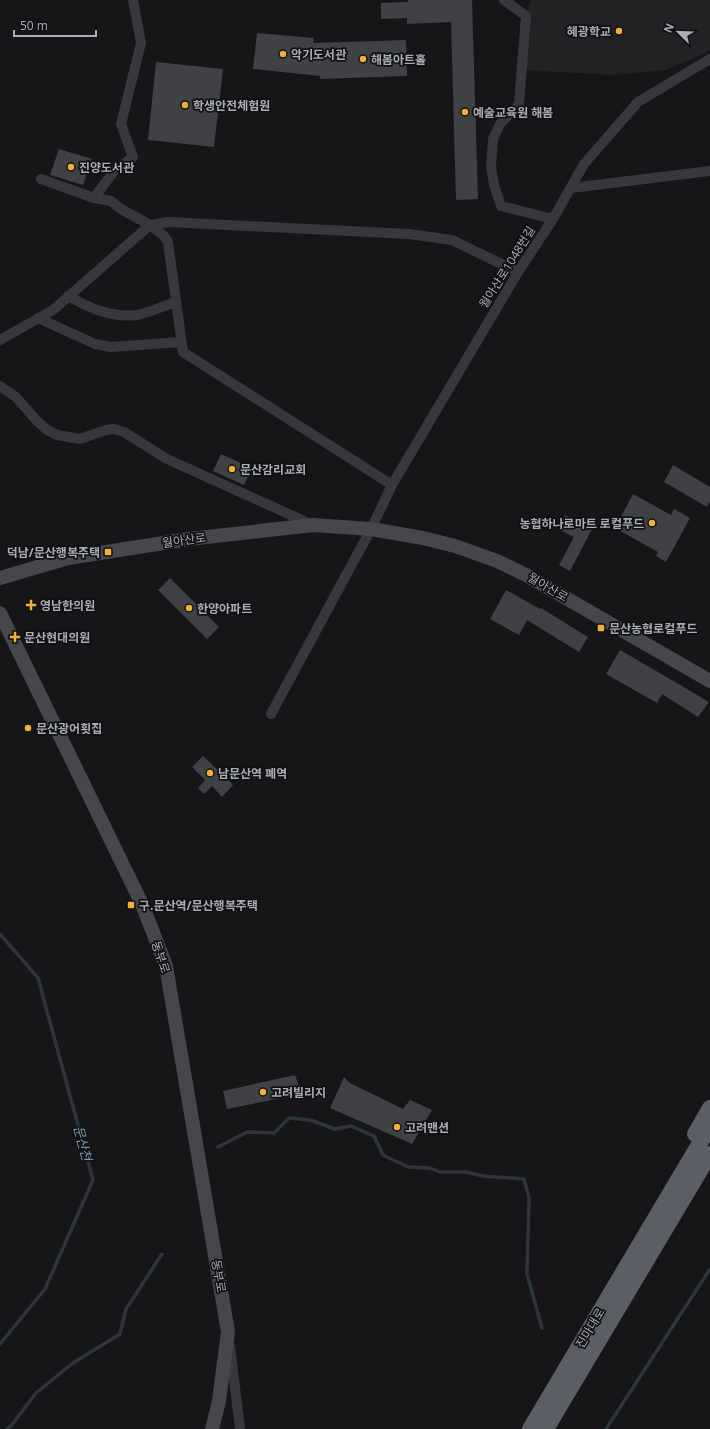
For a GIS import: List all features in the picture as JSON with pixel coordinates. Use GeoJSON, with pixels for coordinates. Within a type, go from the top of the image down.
{"type":"FeatureCollection","features":[{"type":"Feature","properties":{"kind":"highway"},"geometry":{"type":"LineString","coordinates":[[703,1147],[710,1108]]}},
{"type":"Feature","properties":{"kind":"highway"},"geometry":{"type":"LineString","coordinates":[[628,1278],[656,1232],[703,1147],[710,1126]]}},
{"type":"Feature","properties":{"kind":"highway"},"geometry":{"type":"LineString","coordinates":[[656,1232],[710,1171]]}},
{"type":"Feature","properties":{"kind":"highway","name":"진마대로"},"geometry":{"type":"LineString","coordinates":[[530,1429],[656,1232]]}},
{"type":"Feature","properties":{"kind":"highway","name":"진마대로"},"geometry":{"type":"LineString","coordinates":[[546,1429],[628,1278]]}},
{"type":"Feature","properties":{"kind":"main road","name":"월아산로"},"geometry":{"type":"LineString","coordinates":[[0,578],[68,558],[189,539],[312,525],[371,529],[423,538],[455,546],[497,561],[526,575],[710,681]]}},
{"type":"Feature","properties":{"kind":"main road","name":"동부로"},"geometry":{"type":"LineString","coordinates":[[0,613],[142,904],[166,966],[228,1332],[218,1401],[212,1429]]}},
{"type":"Feature","properties":{"kind":"street"},"geometry":{"type":"LineString","coordinates":[[94,198],[114,171],[133,157],[121,124],[141,43],[133,0]]}},
{"type":"Feature","properties":{"kind":"street"},"geometry":{"type":"LineString","coordinates":[[504,0],[526,16],[519,104],[500,124],[493,139],[491,167],[494,185],[501,206],[554,219]]}},
{"type":"Feature","properties":{"kind":"street","name":"월아산로1048번길"},"geometry":{"type":"LineString","coordinates":[[371,529],[392,485],[518,272],[554,219],[584,164],[638,102],[710,59]]}},
{"type":"Feature","properties":{"kind":"street"},"geometry":{"type":"LineString","coordinates":[[571,188],[710,171]]}},
{"type":"Feature","properties":{"kind":"street"},"geometry":{"type":"LineString","coordinates":[[41,179],[94,198],[111,201],[150,225],[163,235],[168,242],[183,352],[392,485]]}},
{"type":"Feature","properties":{"kind":"street"},"geometry":{"type":"LineString","coordinates":[[0,340],[53,310],[150,225],[168,222],[409,234],[452,240],[518,272]]}},
{"type":"Feature","properties":{"kind":"street"},"geometry":{"type":"LineString","coordinates":[[68,296],[86,307],[118,315],[137,315],[176,302]]}},
{"type":"Feature","properties":{"kind":"street"},"geometry":{"type":"LineString","coordinates":[[38,318],[95,344],[110,347],[181,342]]}},
{"type":"Feature","properties":{"kind":"street"},"geometry":{"type":"LineString","coordinates":[[0,386],[16,397],[46,429],[57,434],[80,439],[106,430],[114,429],[124,432],[167,459],[312,525]]}},
{"type":"Feature","properties":{"kind":"street"},"geometry":{"type":"LineString","coordinates":[[271,714],[371,529]]}},
{"type":"Feature","properties":{"kind":"street","name":"동부로"},"geometry":{"type":"LineString","coordinates":[[228,1332],[240,1429]]}},
{"type":"Feature","properties":{"kind":"shaded area","name":"혜광학교"},"geometry":{"type":"Polygon","coordinates":[[[531,0],[710,0],[710,51],[666,70],[612,75],[526,70],[528,10],[531,0]]]}},
{"type":"Feature","properties":{"kind":"building","name":"예술교육원 해봄"},"geometry":{"type":"Polygon","coordinates":[[[408,0],[472,0],[478,199],[456,200],[451,22],[407,24],[407,18],[381,19],[381,3],[408,2],[408,0]]]}},
{"type":"Feature","properties":{"kind":"building"},"geometry":{"type":"Polygon","coordinates":[[[257,33],[314,38],[313,43],[406,40],[407,76],[320,79],[320,76],[253,69],[257,33]]]}},
{"type":"Feature","properties":{"kind":"building","name":"학생안전체험원"},"geometry":{"type":"Polygon","coordinates":[[[156,62],[223,69],[214,147],[148,140],[156,62]]]}},
{"type":"Feature","properties":{"kind":"building","name":"진양도서관"},"geometry":{"type":"Polygon","coordinates":[[[59,149],[92,159],[83,185],[50,175],[59,149]]]}},
{"type":"Feature","properties":{"kind":"building","name":"문산감리교회"},"geometry":{"type":"Polygon","coordinates":[[[221,454],[252,468],[244,485],[213,471],[221,454]]]}},
{"type":"Feature","properties":{"kind":"building"},"geometry":{"type":"Polygon","coordinates":[[[673,465],[710,487],[710,501],[707,507],[664,482],[673,465]]]}},
{"type":"Feature","properties":{"kind":"building","name":"농협하나로마트 로컬푸드"},"geometry":{"type":"Polygon","coordinates":[[[633,494],[671,515],[674,509],[690,518],[666,562],[656,556],[658,552],[615,528],[633,494]]]}},
{"type":"Feature","properties":{"kind":"building"},"geometry":{"type":"Polygon","coordinates":[[[565,515],[592,529],[570,571],[559,565],[574,537],[558,529],[565,515]]]}},
{"type":"Feature","properties":{"kind":"building","name":"한양아파트"},"geometry":{"type":"Polygon","coordinates":[[[170,578],[219,627],[207,639],[158,590],[170,578]]]}},
{"type":"Feature","properties":{"kind":"building"},"geometry":{"type":"Polygon","coordinates":[[[506,590],[540,609],[541,608],[588,637],[579,652],[527,620],[519,635],[490,619],[506,590]]]}},
{"type":"Feature","properties":{"kind":"building"},"geometry":{"type":"Polygon","coordinates":[[[620,650],[709,702],[698,717],[662,694],[657,703],[606,674],[620,650]]]}},
{"type":"Feature","properties":{"kind":"building","name":"남문산역 폐역"},"geometry":{"type":"Polygon","coordinates":[[[203,756],[233,785],[222,797],[212,786],[204,794],[198,788],[205,780],[192,767],[203,756]]]}},
{"type":"Feature","properties":{"kind":"building","name":"고려빌리지"},"geometry":{"type":"Polygon","coordinates":[[[295,1075],[302,1094],[227,1109],[223,1091],[295,1075]]]}},
{"type":"Feature","properties":{"kind":"building","name":"고려맨션"},"geometry":{"type":"Polygon","coordinates":[[[344,1077],[350,1083],[403,1109],[410,1100],[432,1110],[412,1144],[330,1108],[344,1077]]]}},
{"type":"Feature","properties":{"kind":"waterway","name":"문산천"},"geometry":{"type":"LineString","coordinates":[[0,934],[38,978],[93,1180],[45,1289],[0,1344]]}},
{"type":"Feature","properties":{"kind":"waterway"},"geometry":{"type":"LineString","coordinates":[[218,1147],[247,1132],[274,1133],[289,1118],[310,1120],[335,1129],[351,1126],[374,1136],[383,1155],[408,1167],[430,1168],[440,1172],[466,1172],[483,1176],[524,1179],[529,1198],[527,1274],[542,1328]]}},
{"type":"Feature","properties":{"kind":"waterway"},"geometry":{"type":"LineString","coordinates":[[7,1429],[11,1426],[36,1393],[73,1363],[120,1334],[126,1309],[162,1254]]}},
{"type":"Feature","properties":{"kind":"waterway"},"geometry":{"type":"LineString","coordinates":[[606,1429],[710,1269]]}},
{"type":"Feature","properties":{"kind":"place","name":"혜광학교"},"geometry":{"type":"Point","coordinates":[619,31]}},
{"type":"Feature","properties":{"kind":"place","name":"악기도서관"},"geometry":{"type":"Point","coordinates":[283,54]}},
{"type":"Feature","properties":{"kind":"place","name":"해봄아트홀"},"geometry":{"type":"Point","coordinates":[363,59]}},
{"type":"Feature","properties":{"kind":"place","name":"학생안전체험원"},"geometry":{"type":"Point","coordinates":[185,105]}},
{"type":"Feature","properties":{"kind":"place","name":"예술교육원 해봄"},"geometry":{"type":"Point","coordinates":[465,112]}},
{"type":"Feature","properties":{"kind":"place","name":"진양도서관"},"geometry":{"type":"Point","coordinates":[71,167]}},
{"type":"Feature","properties":{"kind":"place","name":"문산감리교회"},"geometry":{"type":"Point","coordinates":[232,469]}},
{"type":"Feature","properties":{"kind":"place","name":"농협하나로마트 로컬푸드"},"geometry":{"type":"Point","coordinates":[652,523]}},
{"type":"Feature","properties":{"kind":"place","name":"덕남/문산행복주택"},"geometry":{"type":"Point","coordinates":[108,552]}},
{"type":"Feature","properties":{"kind":"place","name":"영남한의원"},"geometry":{"type":"Point","coordinates":[31,605]}},
{"type":"Feature","properties":{"kind":"place","name":"한양아파트"},"geometry":{"type":"Point","coordinates":[189,608]}},
{"type":"Feature","properties":{"kind":"place","name":"문산농협로컬푸드"},"geometry":{"type":"Point","coordinates":[601,628]}},
{"type":"Feature","properties":{"kind":"place","name":"문산현대의원"},"geometry":{"type":"Point","coordinates":[15,637]}},
{"type":"Feature","properties":{"kind":"place","name":"문산광어횟집"},"geometry":{"type":"Point","coordinates":[28,728]}},
{"type":"Feature","properties":{"kind":"place","name":"남문산역 폐역"},"geometry":{"type":"Point","coordinates":[210,773]}},
{"type":"Feature","properties":{"kind":"place","name":"구.문산역/문산행복주택"},"geometry":{"type":"Point","coordinates":[131,905]}},
{"type":"Feature","properties":{"kind":"place","name":"고려빌리지"},"geometry":{"type":"Point","coordinates":[263,1092]}},
{"type":"Feature","properties":{"kind":"place","name":"고려맨션"},"geometry":{"type":"Point","coordinates":[397,1127]}}]}
